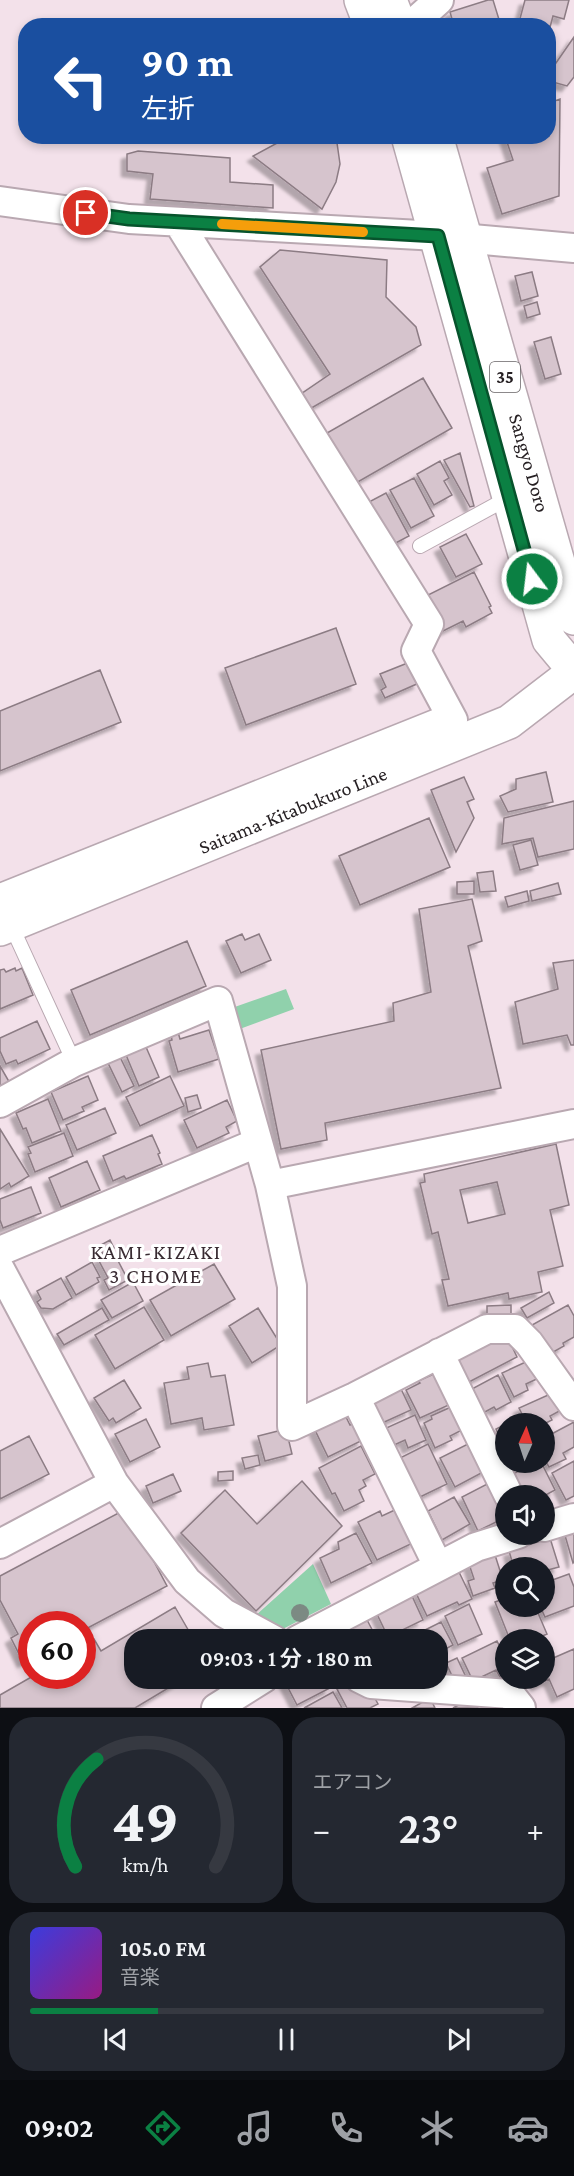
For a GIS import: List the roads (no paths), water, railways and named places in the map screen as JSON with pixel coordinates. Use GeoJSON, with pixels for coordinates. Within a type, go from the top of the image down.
{"type":"FeatureCollection","features":[{"type":"Feature","properties":{"kind":"main road"},"geometry":{"type":"LineString","coordinates":[[361,0],[368,18]]}},
{"type":"Feature","properties":{"kind":"main road"},"geometry":{"type":"LineString","coordinates":[[390,0],[397,18]]}},
{"type":"Feature","properties":{"kind":"main road","name":"Sangyo Doro"},"geometry":{"type":"LineString","coordinates":[[411,144],[452,237],[574,618]]}},
{"type":"Feature","properties":{"kind":"main road","name":"Sangyo Doro"},"geometry":{"type":"LineString","coordinates":[[437,144],[452,237],[510,497],[549,640],[574,671]]}},
{"type":"Feature","properties":{"kind":"main road","name":"Saitama-Kitabukuro Line"},"geometry":{"type":"LineString","coordinates":[[4,918],[453,720],[574,671]]}},
{"type":"Feature","properties":{"kind":"main road","name":"Saitama-Kitabukuro Line"},"geometry":{"type":"LineString","coordinates":[[4,918],[509,722],[574,671]]}},
{"type":"Feature","properties":{"kind":"street"},"geometry":{"type":"LineString","coordinates":[[419,18],[439,0]]}},
{"type":"Feature","properties":{"kind":"street"},"geometry":{"type":"LineString","coordinates":[[0,201],[129,219],[452,237],[574,248]]}},
{"type":"Feature","properties":{"kind":"street"},"geometry":{"type":"LineString","coordinates":[[178,222],[429,624],[416,651],[453,720]]}},
{"type":"Feature","properties":{"kind":"street"},"geometry":{"type":"LineString","coordinates":[[0,1103],[74,1062],[218,1001],[270,1185],[292,1286],[292,1426],[355,1397],[487,1329],[515,1329],[530,1343],[574,1406]]}},
{"type":"Feature","properties":{"kind":"street"},"geometry":{"type":"LineString","coordinates":[[270,1185],[574,1124]]}},
{"type":"Feature","properties":{"kind":"street"},"geometry":{"type":"LineString","coordinates":[[0,1251],[257,1143]]}},
{"type":"Feature","properties":{"kind":"street"},"geometry":{"type":"LineString","coordinates":[[0,1269],[114,1483],[187,1581],[224,1613],[254,1629]]}},
{"type":"Feature","properties":{"kind":"street"},"geometry":{"type":"LineString","coordinates":[[439,1353],[504,1485]]}},
{"type":"Feature","properties":{"kind":"street"},"geometry":{"type":"LineString","coordinates":[[355,1397],[438,1566]]}},
{"type":"Feature","properties":{"kind":"street"},"geometry":{"type":"LineString","coordinates":[[0,1544],[114,1483]]}},
{"type":"Feature","properties":{"kind":"street"},"geometry":{"type":"LineString","coordinates":[[555,1524],[574,1518]]}},
{"type":"Feature","properties":{"kind":"street"},"geometry":{"type":"LineString","coordinates":[[319,1629],[476,1547],[495,1541]]}},
{"type":"Feature","properties":{"kind":"street"},"geometry":{"type":"LineString","coordinates":[[216,1708],[246,1689]]}},
{"type":"Feature","properties":{"kind":"street"},"geometry":{"type":"LineString","coordinates":[[440,1689],[510,1694],[520,1708]]}},
{"type":"Feature","properties":{"kind":"lane"},"geometry":{"type":"LineString","coordinates":[[420,546],[510,497]]}},
{"type":"Feature","properties":{"kind":"lane"},"geometry":{"type":"LineString","coordinates":[[4,918],[74,1062]]}},
{"type":"Feature","properties":{"kind":"district","name":"KAMI-KIZAKI 3 CHOME"},"geometry":{"type":"Point","coordinates":[156,1264]}}]}
